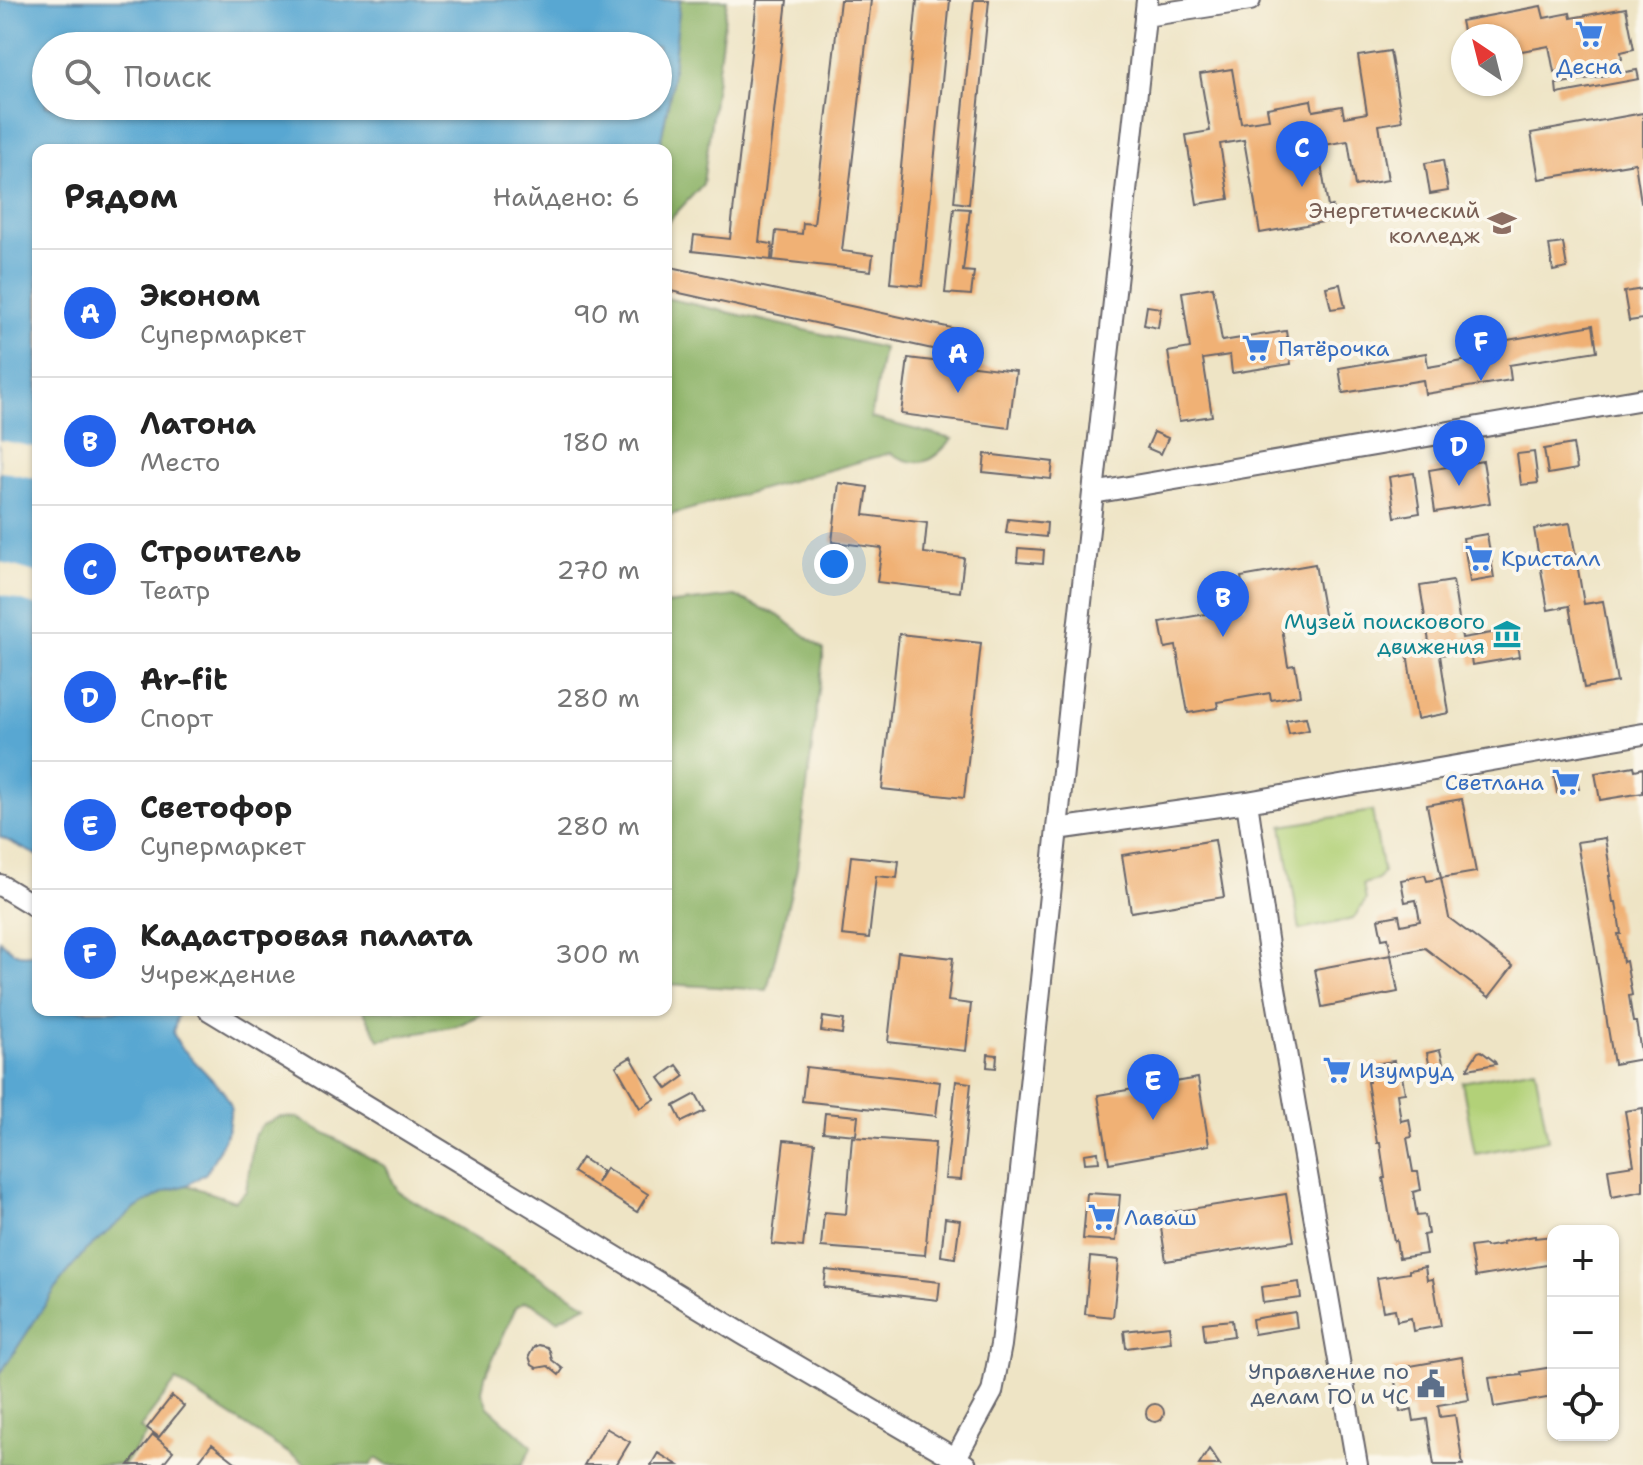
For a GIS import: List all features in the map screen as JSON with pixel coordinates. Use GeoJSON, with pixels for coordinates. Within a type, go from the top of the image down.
{"type":"FeatureCollection","features":[{"type":"Feature","properties":{"kind":"street"},"geometry":{"type":"LineString","coordinates":[[219,1016],[958,1463],[992,1392],[1001,1345],[1146,8],[1250,0]]}},
{"type":"Feature","properties":{"kind":"street"},"geometry":{"type":"LineString","coordinates":[[1093,493],[1643,399]]}},
{"type":"Feature","properties":{"kind":"street"},"geometry":{"type":"LineString","coordinates":[[1057,829],[1247,802],[1643,734]]}},
{"type":"Feature","properties":{"kind":"street"},"geometry":{"type":"LineString","coordinates":[[1247,802],[1270,959],[1357,1465]]}},
{"type":"Feature","properties":{"kind":"street"},"geometry":{"type":"LineString","coordinates":[[0,885],[32,904]]}},
{"type":"Feature","properties":{"kind":"green space"},"geometry":{"type":"Polygon","coordinates":[[[680,0],[727,0],[703,184],[672,218],[672,144],[660,144],[665,120],[672,120],[672,79],[680,0]]]}},
{"type":"Feature","properties":{"kind":"green space"},"geometry":{"type":"Polygon","coordinates":[[[672,299],[883,348],[871,418],[952,439],[938,454],[924,461],[909,461],[890,453],[672,514],[672,299]]]}},
{"type":"Feature","properties":{"kind":"green space"},"geometry":{"type":"Polygon","coordinates":[[[735,596],[778,615],[824,650],[797,868],[767,990],[672,984],[672,603],[735,596]]]}},
{"type":"Feature","properties":{"kind":"green space"},"geometry":{"type":"Polygon","coordinates":[[[1372,811],[1383,872],[1378,880],[1363,884],[1366,900],[1353,919],[1300,930],[1282,826],[1372,811]]]}},
{"type":"Feature","properties":{"kind":"green space"},"geometry":{"type":"Polygon","coordinates":[[[366,1016],[478,1016],[457,1026],[379,1040],[366,1016]]]}},
{"type":"Feature","properties":{"kind":"green space"},"geometry":{"type":"Polygon","coordinates":[[[1535,1068],[1548,1140],[1475,1154],[1462,1082],[1535,1068]]]}},
{"type":"Feature","properties":{"kind":"green space"},"geometry":{"type":"Polygon","coordinates":[[[280,1117],[298,1118],[386,1167],[398,1192],[587,1305],[557,1320],[534,1304],[525,1302],[516,1307],[485,1376],[482,1392],[488,1407],[532,1446],[522,1465],[387,1465],[376,1458],[371,1465],[307,1465],[176,1381],[140,1428],[147,1434],[123,1465],[0,1465],[0,1374],[60,1282],[85,1251],[136,1208],[166,1191],[187,1185],[235,1201],[246,1191],[254,1136],[263,1124],[280,1117]]]}},
{"type":"Feature","properties":{"kind":"water"},"geometry":{"type":"Polygon","coordinates":[[[0,0],[680,0],[672,79],[672,32],[32,32],[32,120],[665,120],[660,144],[32,144],[32,853],[0,837],[0,0]]]}},
{"type":"Feature","properties":{"kind":"water"},"geometry":{"type":"Polygon","coordinates":[[[0,940],[17,954],[32,954],[32,1016],[177,1016],[173,1033],[180,1046],[224,1092],[231,1106],[228,1131],[206,1173],[136,1208],[85,1251],[60,1282],[0,1374],[0,940]]]}},
{"type":"Feature","properties":{"kind":"pier"},"geometry":{"type":"Polygon","coordinates":[[[0,440],[32,447],[32,478],[0,471],[0,440]]]}},
{"type":"Feature","properties":{"kind":"pier"},"geometry":{"type":"Polygon","coordinates":[[[0,562],[32,571],[32,604],[0,594],[0,562]]]}},
{"type":"Feature","properties":{"kind":"building"},"geometry":{"type":"Polygon","coordinates":[[[757,0],[787,0],[759,242],[772,244],[771,260],[692,251],[694,235],[730,239],[757,0]]]}},
{"type":"Feature","properties":{"kind":"building"},"geometry":{"type":"Polygon","coordinates":[[[840,0],[871,0],[842,251],[873,255],[871,271],[773,260],[776,231],[802,234],[803,223],[814,224],[840,0]]]}},
{"type":"Feature","properties":{"kind":"building"},"geometry":{"type":"Polygon","coordinates":[[[917,0],[950,0],[922,286],[890,283],[917,0]]]}},
{"type":"Feature","properties":{"kind":"building"},"geometry":{"type":"Polygon","coordinates":[[[974,0],[989,0],[969,204],[954,202],[974,0]]]}},
{"type":"Feature","properties":{"kind":"building","name":"Десна"},"geometry":{"type":"Polygon","coordinates":[[[1541,6],[1544,18],[1570,13],[1571,18],[1626,8],[1634,49],[1621,52],[1622,59],[1554,72],[1549,46],[1523,51],[1523,24],[1462,24],[1461,21],[1541,6]]]}},
{"type":"Feature","properties":{"kind":"building"},"geometry":{"type":"Polygon","coordinates":[[[1390,51],[1402,121],[1379,125],[1388,180],[1355,186],[1348,141],[1318,146],[1328,207],[1332,206],[1335,220],[1260,233],[1244,140],[1220,144],[1229,199],[1197,204],[1186,135],[1210,131],[1200,74],[1232,69],[1241,123],[1269,119],[1267,108],[1311,100],[1313,111],[1342,106],[1344,117],[1367,113],[1358,56],[1390,51]]]}},
{"type":"Feature","properties":{"kind":"building"},"geometry":{"type":"Polygon","coordinates":[[[1637,70],[1639,79],[1557,94],[1556,84],[1637,70]]]}},
{"type":"Feature","properties":{"kind":"building"},"geometry":{"type":"Polygon","coordinates":[[[1643,113],[1643,202],[1635,163],[1539,179],[1531,133],[1643,113]]]}},
{"type":"Feature","properties":{"kind":"building"},"geometry":{"type":"Polygon","coordinates":[[[1443,160],[1448,191],[1430,194],[1425,163],[1443,160]]]}},
{"type":"Feature","properties":{"kind":"building"},"geometry":{"type":"Polygon","coordinates":[[[954,208],[970,209],[963,271],[974,272],[971,295],[945,293],[954,208]]]}},
{"type":"Feature","properties":{"kind":"building"},"geometry":{"type":"Polygon","coordinates":[[[1563,243],[1567,268],[1553,271],[1549,245],[1563,243]]]}},
{"type":"Feature","properties":{"kind":"building"},"geometry":{"type":"Polygon","coordinates":[[[672,267],[970,332],[964,356],[672,291],[672,267]]]}},
{"type":"Feature","properties":{"kind":"building"},"geometry":{"type":"Polygon","coordinates":[[[1340,284],[1345,307],[1331,309],[1326,287],[1340,284]]]}},
{"type":"Feature","properties":{"kind":"building"},"geometry":{"type":"Polygon","coordinates":[[[1213,287],[1222,341],[1286,331],[1291,364],[1232,373],[1230,355],[1203,359],[1212,416],[1179,421],[1168,352],[1190,348],[1182,292],[1213,287]]]}},
{"type":"Feature","properties":{"kind":"building"},"geometry":{"type":"Polygon","coordinates":[[[1643,289],[1643,319],[1629,321],[1624,292],[1643,289]]]}},
{"type":"Feature","properties":{"kind":"building"},"geometry":{"type":"Polygon","coordinates":[[[1147,306],[1161,308],[1158,328],[1144,325],[1147,306]]]}},
{"type":"Feature","properties":{"kind":"building"},"geometry":{"type":"Polygon","coordinates":[[[1593,325],[1597,351],[1509,365],[1511,380],[1425,394],[1423,380],[1343,393],[1339,368],[1426,353],[1428,367],[1498,355],[1496,342],[1593,325]]]}},
{"type":"Feature","properties":{"kind":"building"},"geometry":{"type":"Polygon","coordinates":[[[908,358],[1016,371],[1009,428],[901,414],[908,358]]]}},
{"type":"Feature","properties":{"kind":"building"},"geometry":{"type":"Polygon","coordinates":[[[1154,432],[1168,438],[1161,454],[1147,448],[1154,432]]]}},
{"type":"Feature","properties":{"kind":"building"},"geometry":{"type":"Polygon","coordinates":[[[1573,444],[1577,469],[1548,474],[1544,449],[1573,444]]]}},
{"type":"Feature","properties":{"kind":"building"},"geometry":{"type":"Polygon","coordinates":[[[1534,452],[1538,483],[1521,485],[1517,454],[1534,452]]]}},
{"type":"Feature","properties":{"kind":"building"},"geometry":{"type":"Polygon","coordinates":[[[985,454],[1053,462],[1051,479],[983,472],[985,454]]]}},
{"type":"Feature","properties":{"kind":"building"},"geometry":{"type":"Polygon","coordinates":[[[1483,461],[1490,503],[1435,512],[1429,470],[1483,461]]]}},
{"type":"Feature","properties":{"kind":"building"},"geometry":{"type":"Polygon","coordinates":[[[1414,473],[1420,513],[1395,517],[1389,477],[1414,473]]]}},
{"type":"Feature","properties":{"kind":"building"},"geometry":{"type":"Polygon","coordinates":[[[839,483],[868,487],[864,515],[927,523],[924,553],[964,558],[960,592],[877,582],[882,548],[832,542],[839,483]]]}},
{"type":"Feature","properties":{"kind":"building"},"geometry":{"type":"Polygon","coordinates":[[[1008,519],[1047,523],[1046,537],[1006,533],[1008,519]]]}},
{"type":"Feature","properties":{"kind":"building"},"geometry":{"type":"Polygon","coordinates":[[[1570,523],[1584,604],[1603,601],[1617,682],[1584,688],[1569,606],[1548,610],[1534,529],[1570,523]]]}},
{"type":"Feature","properties":{"kind":"building","name":"Кристалл"},"geometry":{"type":"Polygon","coordinates":[[[1487,534],[1494,578],[1470,582],[1463,538],[1487,534]]]}},
{"type":"Feature","properties":{"kind":"building"},"geometry":{"type":"Polygon","coordinates":[[[1018,548],[1044,550],[1043,564],[1017,562],[1018,548]]]}},
{"type":"Feature","properties":{"kind":"building"},"geometry":{"type":"Polygon","coordinates":[[[1315,564],[1325,620],[1282,628],[1288,666],[1295,665],[1300,695],[1271,700],[1270,693],[1217,702],[1218,708],[1188,713],[1176,646],[1165,648],[1160,622],[1246,607],[1241,577],[1315,564]]]}},
{"type":"Feature","properties":{"kind":"building"},"geometry":{"type":"Polygon","coordinates":[[[1453,581],[1462,638],[1515,629],[1519,657],[1472,665],[1469,646],[1463,647],[1464,651],[1440,655],[1449,713],[1417,719],[1406,646],[1429,642],[1420,586],[1453,581]]]}},
{"type":"Feature","properties":{"kind":"building"},"geometry":{"type":"Polygon","coordinates":[[[899,634],[981,643],[964,798],[882,789],[899,634]]]}},
{"type":"Feature","properties":{"kind":"building"},"geometry":{"type":"Polygon","coordinates":[[[1306,717],[1309,730],[1289,734],[1286,720],[1306,717]]]}},
{"type":"Feature","properties":{"kind":"building"},"geometry":{"type":"Polygon","coordinates":[[[1634,766],[1635,770],[1643,768],[1643,793],[1600,800],[1595,773],[1634,766]]]}},
{"type":"Feature","properties":{"kind":"building","name":"Светлана"},"geometry":{"type":"Polygon","coordinates":[[[1576,772],[1579,789],[1557,793],[1554,775],[1576,772]]]}},
{"type":"Feature","properties":{"kind":"building"},"geometry":{"type":"Polygon","coordinates":[[[1462,799],[1476,872],[1441,878],[1427,805],[1462,799]]]}},
{"type":"Feature","properties":{"kind":"building"},"geometry":{"type":"Polygon","coordinates":[[[1605,838],[1613,902],[1616,902],[1621,934],[1618,934],[1623,962],[1626,961],[1633,1022],[1636,1022],[1642,1059],[1614,1064],[1577,842],[1605,838]]]}},
{"type":"Feature","properties":{"kind":"building"},"geometry":{"type":"Polygon","coordinates":[[[1215,840],[1224,897],[1131,912],[1122,855],[1215,840]]]}},
{"type":"Feature","properties":{"kind":"building"},"geometry":{"type":"Polygon","coordinates":[[[851,856],[899,861],[897,878],[876,876],[869,938],[842,935],[851,856]]]}},
{"type":"Feature","properties":{"kind":"building"},"geometry":{"type":"Polygon","coordinates":[[[1425,875],[1427,881],[1441,878],[1449,918],[1513,966],[1489,997],[1425,948],[1391,955],[1388,938],[1382,939],[1378,919],[1399,915],[1401,925],[1420,921],[1416,900],[1405,902],[1401,880],[1425,875]]]}},
{"type":"Feature","properties":{"kind":"building"},"geometry":{"type":"Polygon","coordinates":[[[898,952],[953,958],[948,1001],[971,1004],[966,1051],[888,1042],[898,952]]]}},
{"type":"Feature","properties":{"kind":"building"},"geometry":{"type":"Polygon","coordinates":[[[1391,955],[1398,992],[1322,1007],[1315,969],[1391,955]]]}},
{"type":"Feature","properties":{"kind":"building"},"geometry":{"type":"Polygon","coordinates":[[[823,1017],[844,1020],[842,1034],[821,1031],[823,1017]]]}},
{"type":"Feature","properties":{"kind":"building"},"geometry":{"type":"Polygon","coordinates":[[[1440,1050],[1445,1071],[1431,1074],[1427,1053],[1440,1050]]]}},
{"type":"Feature","properties":{"kind":"building"},"geometry":{"type":"Polygon","coordinates":[[[1481,1051],[1496,1064],[1468,1069],[1478,1052],[1481,1051]]]}},
{"type":"Feature","properties":{"kind":"building"},"geometry":{"type":"Polygon","coordinates":[[[988,1054],[997,1055],[996,1068],[987,1067],[988,1054]]]}},
{"type":"Feature","properties":{"kind":"building"},"geometry":{"type":"Polygon","coordinates":[[[631,1057],[655,1099],[640,1108],[616,1066],[631,1057]]]}},
{"type":"Feature","properties":{"kind":"building","name":"Изумруд"},"geometry":{"type":"Polygon","coordinates":[[[1343,1058],[1346,1079],[1331,1082],[1327,1061],[1343,1058]]]}},
{"type":"Feature","properties":{"kind":"building"},"geometry":{"type":"Polygon","coordinates":[[[1394,1061],[1397,1077],[1402,1076],[1405,1093],[1397,1094],[1401,1121],[1409,1119],[1412,1137],[1407,1138],[1413,1172],[1418,1172],[1421,1190],[1413,1192],[1417,1216],[1425,1215],[1428,1234],[1423,1235],[1426,1254],[1399,1258],[1367,1082],[1367,1065],[1394,1061]]]}},
{"type":"Feature","properties":{"kind":"building"},"geometry":{"type":"Polygon","coordinates":[[[677,1065],[685,1076],[667,1089],[659,1078],[677,1065]]]}},
{"type":"Feature","properties":{"kind":"building"},"geometry":{"type":"Polygon","coordinates":[[[806,1067],[940,1082],[936,1116],[802,1101],[806,1067]]]}},
{"type":"Feature","properties":{"kind":"building"},"geometry":{"type":"Polygon","coordinates":[[[1198,1078],[1209,1145],[1109,1163],[1098,1095],[1198,1078]]]}},
{"type":"Feature","properties":{"kind":"building"},"geometry":{"type":"Polygon","coordinates":[[[956,1081],[971,1083],[961,1180],[945,1179],[956,1081]]]}},
{"type":"Feature","properties":{"kind":"building"},"geometry":{"type":"Polygon","coordinates":[[[696,1094],[705,1111],[682,1122],[674,1106],[696,1094]]]}},
{"type":"Feature","properties":{"kind":"building"},"geometry":{"type":"Polygon","coordinates":[[[1643,1108],[1643,1191],[1612,1197],[1608,1169],[1634,1165],[1625,1111],[1643,1108]]]}},
{"type":"Feature","properties":{"kind":"building"},"geometry":{"type":"Polygon","coordinates":[[[825,1113],[858,1116],[856,1135],[823,1132],[825,1113]]]}},
{"type":"Feature","properties":{"kind":"building"},"geometry":{"type":"Polygon","coordinates":[[[852,1137],[935,1143],[925,1255],[821,1247],[824,1212],[846,1214],[852,1137]]]}},
{"type":"Feature","properties":{"kind":"building"},"geometry":{"type":"Polygon","coordinates":[[[784,1140],[815,1143],[803,1247],[772,1244],[784,1140]]]}},
{"type":"Feature","properties":{"kind":"building"},"geometry":{"type":"Polygon","coordinates":[[[1098,1152],[1099,1162],[1085,1163],[1084,1154],[1098,1152]]]}},
{"type":"Feature","properties":{"kind":"building"},"geometry":{"type":"Polygon","coordinates":[[[582,1158],[602,1171],[597,1183],[606,1168],[648,1194],[637,1212],[573,1172],[582,1158]]]}},
{"type":"Feature","properties":{"kind":"building","name":"Лаваш"},"geometry":{"type":"Polygon","coordinates":[[[1087,1193],[1120,1195],[1116,1241],[1083,1239],[1087,1193]]]}},
{"type":"Feature","properties":{"kind":"building"},"geometry":{"type":"Polygon","coordinates":[[[1286,1194],[1294,1241],[1166,1261],[1159,1214],[1286,1194]]]}},
{"type":"Feature","properties":{"kind":"building"},"geometry":{"type":"Polygon","coordinates":[[[945,1218],[960,1220],[955,1258],[941,1256],[945,1218]]]}},
{"type":"Feature","properties":{"kind":"building"},"geometry":{"type":"Polygon","coordinates":[[[1547,1237],[1547,1265],[1475,1277],[1470,1247],[1486,1247],[1547,1237]]]}},
{"type":"Feature","properties":{"kind":"building"},"geometry":{"type":"Polygon","coordinates":[[[1090,1257],[1119,1260],[1113,1317],[1085,1314],[1090,1257]]]}},
{"type":"Feature","properties":{"kind":"building"},"geometry":{"type":"Polygon","coordinates":[[[1425,1267],[1427,1280],[1433,1279],[1441,1326],[1413,1331],[1411,1318],[1397,1321],[1395,1309],[1383,1311],[1377,1278],[1425,1267]]]}},
{"type":"Feature","properties":{"kind":"building"},"geometry":{"type":"Polygon","coordinates":[[[826,1270],[940,1282],[938,1300],[824,1287],[826,1270]]]}},
{"type":"Feature","properties":{"kind":"building"},"geometry":{"type":"Polygon","coordinates":[[[1299,1282],[1301,1298],[1263,1303],[1261,1287],[1299,1282]]]}},
{"type":"Feature","properties":{"kind":"building"},"geometry":{"type":"Polygon","coordinates":[[[1295,1312],[1297,1327],[1254,1334],[1252,1319],[1295,1312]]]}},
{"type":"Feature","properties":{"kind":"building"},"geometry":{"type":"Polygon","coordinates":[[[1232,1320],[1234,1336],[1205,1340],[1203,1323],[1232,1320]]]}},
{"type":"Feature","properties":{"kind":"building"},"geometry":{"type":"Polygon","coordinates":[[[1169,1326],[1171,1342],[1126,1348],[1124,1331],[1169,1326]]]}},
{"type":"Feature","properties":{"kind":"building"},"geometry":{"type":"Polygon","coordinates":[[[538,1345],[547,1347],[552,1360],[563,1369],[559,1375],[548,1366],[537,1368],[532,1365],[529,1356],[538,1345]]]}},
{"type":"Feature","properties":{"kind":"building","name":"Управление по делам ГО и ЧС"},"geometry":{"type":"Polygon","coordinates":[[[1462,1357],[1469,1400],[1438,1405],[1440,1417],[1455,1415],[1463,1465],[1434,1465],[1427,1419],[1414,1421],[1412,1409],[1400,1412],[1393,1369],[1462,1357]]]}},
{"type":"Feature","properties":{"kind":"building"},"geometry":{"type":"Polygon","coordinates":[[[1547,1368],[1547,1398],[1494,1407],[1489,1378],[1522,1375],[1521,1372],[1547,1368]]]}},
{"type":"Feature","properties":{"kind":"building"},"geometry":{"type":"Polygon","coordinates":[[[172,1396],[184,1406],[159,1437],[147,1428],[172,1396]]]}},
{"type":"Feature","properties":{"kind":"building"},"geometry":{"type":"Polygon","coordinates":[[[1155,1404],[1164,1413],[1155,1422],[1146,1413],[1155,1404]]]}},
{"type":"Feature","properties":{"kind":"building"},"geometry":{"type":"Polygon","coordinates":[[[606,1428],[630,1442],[616,1465],[584,1465],[606,1428]]]}},
{"type":"Feature","properties":{"kind":"building"},"geometry":{"type":"Polygon","coordinates":[[[153,1435],[173,1451],[162,1465],[129,1465],[153,1435]]]}},
{"type":"Feature","properties":{"kind":"building"},"geometry":{"type":"Polygon","coordinates":[[[212,1444],[239,1465],[202,1465],[198,1462],[212,1444]]]}},
{"type":"Feature","properties":{"kind":"building"},"geometry":{"type":"Polygon","coordinates":[[[1209,1449],[1220,1465],[1199,1465],[1209,1449]]]}},
{"type":"Feature","properties":{"kind":"building"},"geometry":{"type":"Polygon","coordinates":[[[658,1453],[678,1465],[651,1465],[658,1453]]]}},
{"type":"Feature","properties":{"kind":"place","name":"Десна"},"geometry":{"type":"Point","coordinates":[1589,34]}},
{"type":"Feature","properties":{"kind":"place","name":"Строитель"},"geometry":{"type":"Point","coordinates":[1302,187]}},
{"type":"Feature","properties":{"kind":"place","name":"Энергетический колледж"},"geometry":{"type":"Point","coordinates":[1502,223]}},
{"type":"Feature","properties":{"kind":"place","name":"Пятёрочка"},"geometry":{"type":"Point","coordinates":[1256,348]}},
{"type":"Feature","properties":{"kind":"place","name":"Кадастровая палата"},"geometry":{"type":"Point","coordinates":[1481,381]}},
{"type":"Feature","properties":{"kind":"place","name":"Эконом"},"geometry":{"type":"Point","coordinates":[958,393]}},
{"type":"Feature","properties":{"kind":"place","name":"Ar-fit"},"geometry":{"type":"Point","coordinates":[1459,486]}},
{"type":"Feature","properties":{"kind":"place","name":"Кристалл"},"geometry":{"type":"Point","coordinates":[1479,558]}},
{"type":"Feature","properties":{"kind":"place","name":"Музей поискового движения"},"geometry":{"type":"Point","coordinates":[1507,634]}},
{"type":"Feature","properties":{"kind":"place","name":"Латона"},"geometry":{"type":"Point","coordinates":[1223,637]}},
{"type":"Feature","properties":{"kind":"place","name":"Светлана"},"geometry":{"type":"Point","coordinates":[1566,782]}},
{"type":"Feature","properties":{"kind":"place","name":"Изумруд"},"geometry":{"type":"Point","coordinates":[1337,1070]}},
{"type":"Feature","properties":{"kind":"place","name":"Светофор"},"geometry":{"type":"Point","coordinates":[1153,1120]}},
{"type":"Feature","properties":{"kind":"place","name":"Лаваш"},"geometry":{"type":"Point","coordinates":[1102,1217]}},
{"type":"Feature","properties":{"kind":"place","name":"Управление по делам ГО и ЧС"},"geometry":{"type":"Point","coordinates":[1431,1384]}}]}
